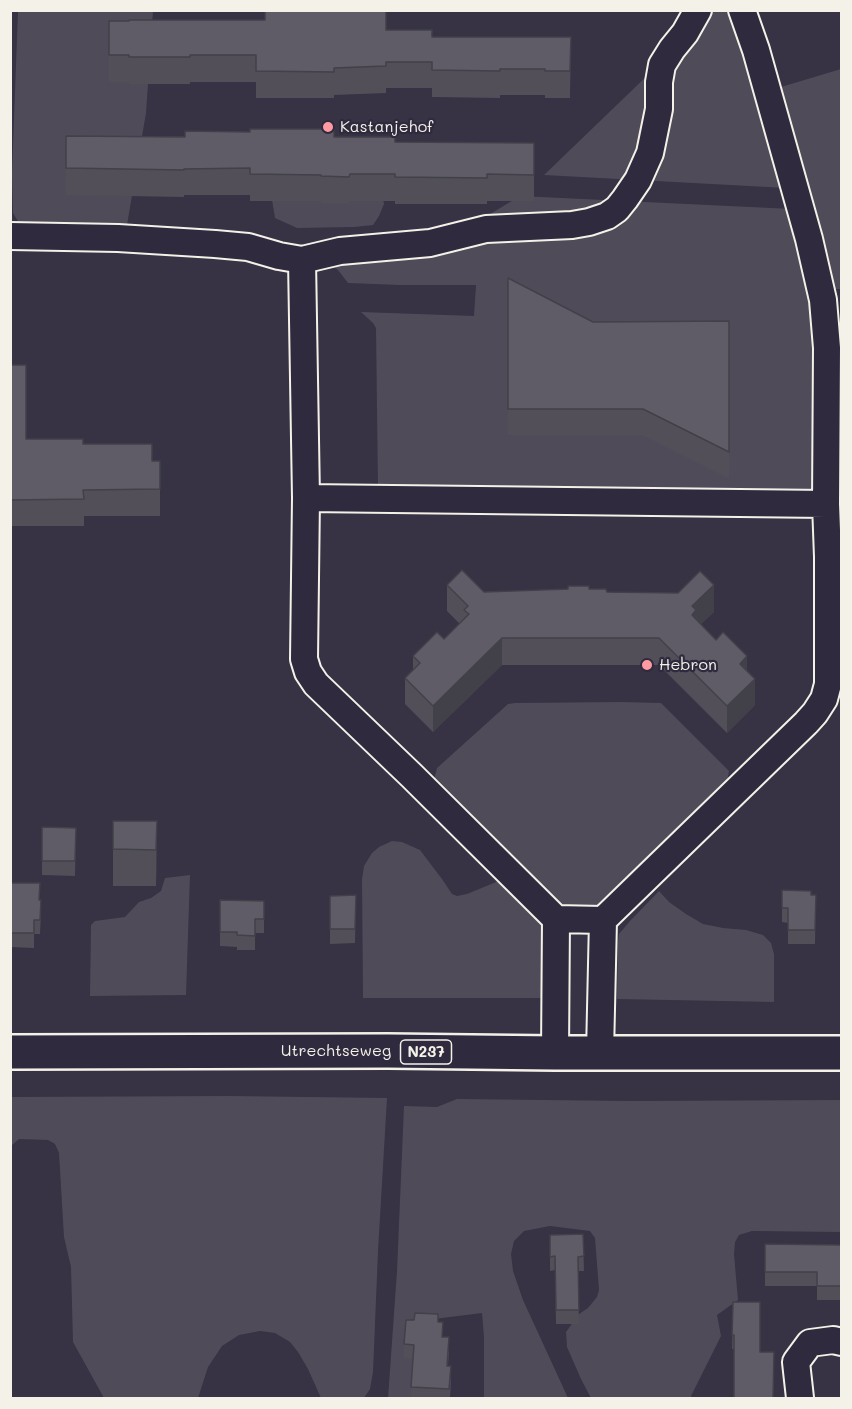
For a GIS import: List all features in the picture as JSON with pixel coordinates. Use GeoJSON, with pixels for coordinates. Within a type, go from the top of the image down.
{"type":"FeatureCollection","features":[{"type":"Feature","properties":{"kind":"main road","name":"Utrechtseweg"},"geometry":{"type":"LineString","coordinates":[[10,1052],[842,1053]]}},
{"type":"Feature","properties":{"kind":"street"},"geometry":{"type":"LineString","coordinates":[[10,236],[118,238],[215,244],[248,247],[302,260],[340,251],[430,243],[486,229],[572,225],[589,222],[617,209],[638,180],[650,153],[655,132],[662,65],[698,10]]}},
{"type":"Feature","properties":{"kind":"street"},"geometry":{"type":"LineString","coordinates":[[600,1053],[603,920],[806,723],[824,699],[828,684],[827,348],[823,300],[809,239],[759,61],[742,10]]}},
{"type":"Feature","properties":{"kind":"street"},"geometry":{"type":"LineString","coordinates":[[302,260],[306,498],[304,659],[308,672],[316,684],[556,919],[603,920]]}},
{"type":"Feature","properties":{"kind":"street"},"geometry":{"type":"LineString","coordinates":[[306,498],[826,504]]}},
{"type":"Feature","properties":{"kind":"street"},"geometry":{"type":"LineString","coordinates":[[555,1053],[556,919]]}},
{"type":"Feature","properties":{"kind":"street"},"geometry":{"type":"LineString","coordinates":[[800,1398],[796,1362],[810,1343],[833,1340],[842,1342]]}},
{"type":"Feature","properties":{"kind":"shaded area"},"geometry":{"type":"Polygon","coordinates":[[[18,11],[153,11],[146,113],[127,225],[19,223],[13,213],[12,173],[18,11]]]}},
{"type":"Feature","properties":{"kind":"shaded area"},"geometry":{"type":"Polygon","coordinates":[[[712,11],[737,11],[786,188],[544,175],[706,19],[712,11]]]}},
{"type":"Feature","properties":{"kind":"shaded area"},"geometry":{"type":"Polygon","coordinates":[[[841,69],[841,289],[833,289],[781,87],[841,69]]]}},
{"type":"Feature","properties":{"kind":"shaded area"},"geometry":{"type":"Polygon","coordinates":[[[382,193],[384,204],[373,225],[354,227],[297,228],[275,218],[272,200],[382,193]]]}},
{"type":"Feature","properties":{"kind":"shaded area"},"geometry":{"type":"Polygon","coordinates":[[[520,196],[792,209],[817,312],[818,494],[378,489],[376,328],[361,312],[474,316],[476,285],[348,283],[338,270],[319,254],[467,228],[520,196]]]}},
{"type":"Feature","properties":{"kind":"shaded area"},"geometry":{"type":"Polygon","coordinates":[[[661,703],[729,771],[725,792],[603,911],[564,909],[434,780],[437,768],[508,704],[661,703]]]}},
{"type":"Feature","properties":{"kind":"shaded area"},"geometry":{"type":"Polygon","coordinates":[[[392,841],[402,842],[420,850],[452,894],[457,896],[501,880],[550,928],[551,998],[363,998],[362,879],[364,866],[372,853],[392,841]]]}},
{"type":"Feature","properties":{"kind":"shaded area"},"geometry":{"type":"Polygon","coordinates":[[[190,875],[186,995],[90,996],[91,925],[95,921],[125,917],[139,902],[161,891],[165,878],[190,875]]]}},
{"type":"Feature","properties":{"kind":"shaded area"},"geometry":{"type":"Polygon","coordinates":[[[659,891],[669,902],[703,924],[746,930],[763,935],[771,943],[774,954],[774,1002],[617,999],[619,934],[659,891]]]}},
{"type":"Feature","properties":{"kind":"shaded area"},"geometry":{"type":"Polygon","coordinates":[[[11,1097],[387,1098],[373,1372],[370,1389],[364,1398],[321,1398],[308,1369],[290,1342],[275,1333],[260,1331],[239,1335],[222,1346],[208,1367],[198,1398],[104,1398],[73,1342],[71,1267],[64,1237],[59,1153],[55,1144],[48,1140],[19,1139],[11,1146],[11,1097]]]}},
{"type":"Feature","properties":{"kind":"shaded area"},"geometry":{"type":"Polygon","coordinates":[[[457,1099],[841,1100],[841,1232],[752,1231],[739,1235],[735,1242],[734,1254],[738,1300],[717,1315],[721,1336],[692,1398],[591,1398],[567,1347],[566,1332],[579,1314],[588,1308],[597,1297],[599,1290],[595,1238],[590,1231],[550,1226],[524,1231],[514,1241],[511,1254],[513,1271],[523,1300],[568,1398],[484,1398],[482,1313],[418,1321],[419,1398],[388,1398],[397,1271],[404,1106],[437,1107],[457,1099]]]}},
{"type":"Feature","properties":{"kind":"building"},"geometry":{"type":"Polygon","coordinates":[[[265,10],[386,10],[386,30],[432,30],[432,37],[571,37],[570,71],[545,71],[545,69],[432,70],[432,62],[386,62],[386,66],[334,68],[334,72],[256,71],[256,55],[129,57],[129,55],[109,55],[109,21],[265,20],[265,10]]]}},
{"type":"Feature","properties":{"kind":"building"},"geometry":{"type":"Polygon","coordinates":[[[250,129],[334,129],[334,137],[395,137],[395,142],[534,143],[534,175],[487,174],[487,178],[350,174],[349,177],[250,174],[250,168],[184,170],[66,168],[66,136],[185,137],[185,131],[250,132],[250,129]]]}},
{"type":"Feature","properties":{"kind":"building"},"geometry":{"type":"Polygon","coordinates":[[[508,278],[593,322],[729,321],[729,452],[643,409],[508,409],[508,278]]]}},
{"type":"Feature","properties":{"kind":"building"},"geometry":{"type":"Polygon","coordinates":[[[10,365],[26,365],[26,439],[83,439],[83,444],[152,444],[152,461],[160,461],[160,489],[83,490],[84,499],[10,500],[10,365]]]}},
{"type":"Feature","properties":{"kind":"building"},"geometry":{"type":"Polygon","coordinates":[[[462,570],[484,592],[589,586],[589,589],[606,589],[607,592],[678,593],[700,571],[714,585],[692,606],[696,610],[692,615],[716,640],[723,632],[747,656],[740,664],[755,679],[727,706],[659,638],[502,638],[433,706],[405,678],[420,663],[413,656],[437,632],[444,639],[469,614],[464,610],[468,606],[447,585],[462,570]]]}},
{"type":"Feature","properties":{"kind":"building"},"geometry":{"type":"Polygon","coordinates":[[[113,821],[157,821],[156,850],[113,849],[113,821]]]}},
{"type":"Feature","properties":{"kind":"building"},"geometry":{"type":"Polygon","coordinates":[[[42,827],[76,828],[75,861],[42,861],[42,827]]]}},
{"type":"Feature","properties":{"kind":"building"},"geometry":{"type":"Polygon","coordinates":[[[10,883],[40,883],[40,920],[34,920],[34,933],[10,933],[10,883]]]}},
{"type":"Feature","properties":{"kind":"building"},"geometry":{"type":"Polygon","coordinates":[[[782,890],[811,891],[811,895],[816,895],[815,930],[788,930],[788,908],[782,908],[782,890]]]}},
{"type":"Feature","properties":{"kind":"building"},"geometry":{"type":"Polygon","coordinates":[[[356,895],[355,929],[330,929],[330,896],[356,895]]]}},
{"type":"Feature","properties":{"kind":"building"},"geometry":{"type":"Polygon","coordinates":[[[220,900],[264,901],[264,919],[255,919],[255,936],[237,935],[237,932],[220,932],[220,900]]]}},
{"type":"Feature","properties":{"kind":"building"},"geometry":{"type":"Polygon","coordinates":[[[583,1234],[584,1256],[578,1257],[579,1310],[556,1310],[555,1256],[550,1257],[550,1235],[583,1234]]]}},
{"type":"Feature","properties":{"kind":"building"},"geometry":{"type":"Polygon","coordinates":[[[765,1244],[842,1245],[842,1286],[817,1286],[817,1272],[765,1272],[765,1244]]]}},
{"type":"Feature","properties":{"kind":"building"},"geometry":{"type":"Polygon","coordinates":[[[733,1302],[760,1302],[760,1352],[774,1352],[773,1398],[734,1398],[733,1302]]]}},
{"type":"Feature","properties":{"kind":"building"},"geometry":{"type":"Polygon","coordinates":[[[415,1313],[438,1314],[438,1322],[443,1322],[442,1337],[449,1337],[447,1366],[451,1366],[449,1389],[411,1387],[414,1345],[404,1344],[406,1320],[414,1320],[415,1313]]]}},
{"type":"Feature","properties":{"kind":"place","name":"Kastanjehof"},"geometry":{"type":"Point","coordinates":[328,127]}},
{"type":"Feature","properties":{"kind":"place","name":"Hebron"},"geometry":{"type":"Point","coordinates":[647,665]}}]}
